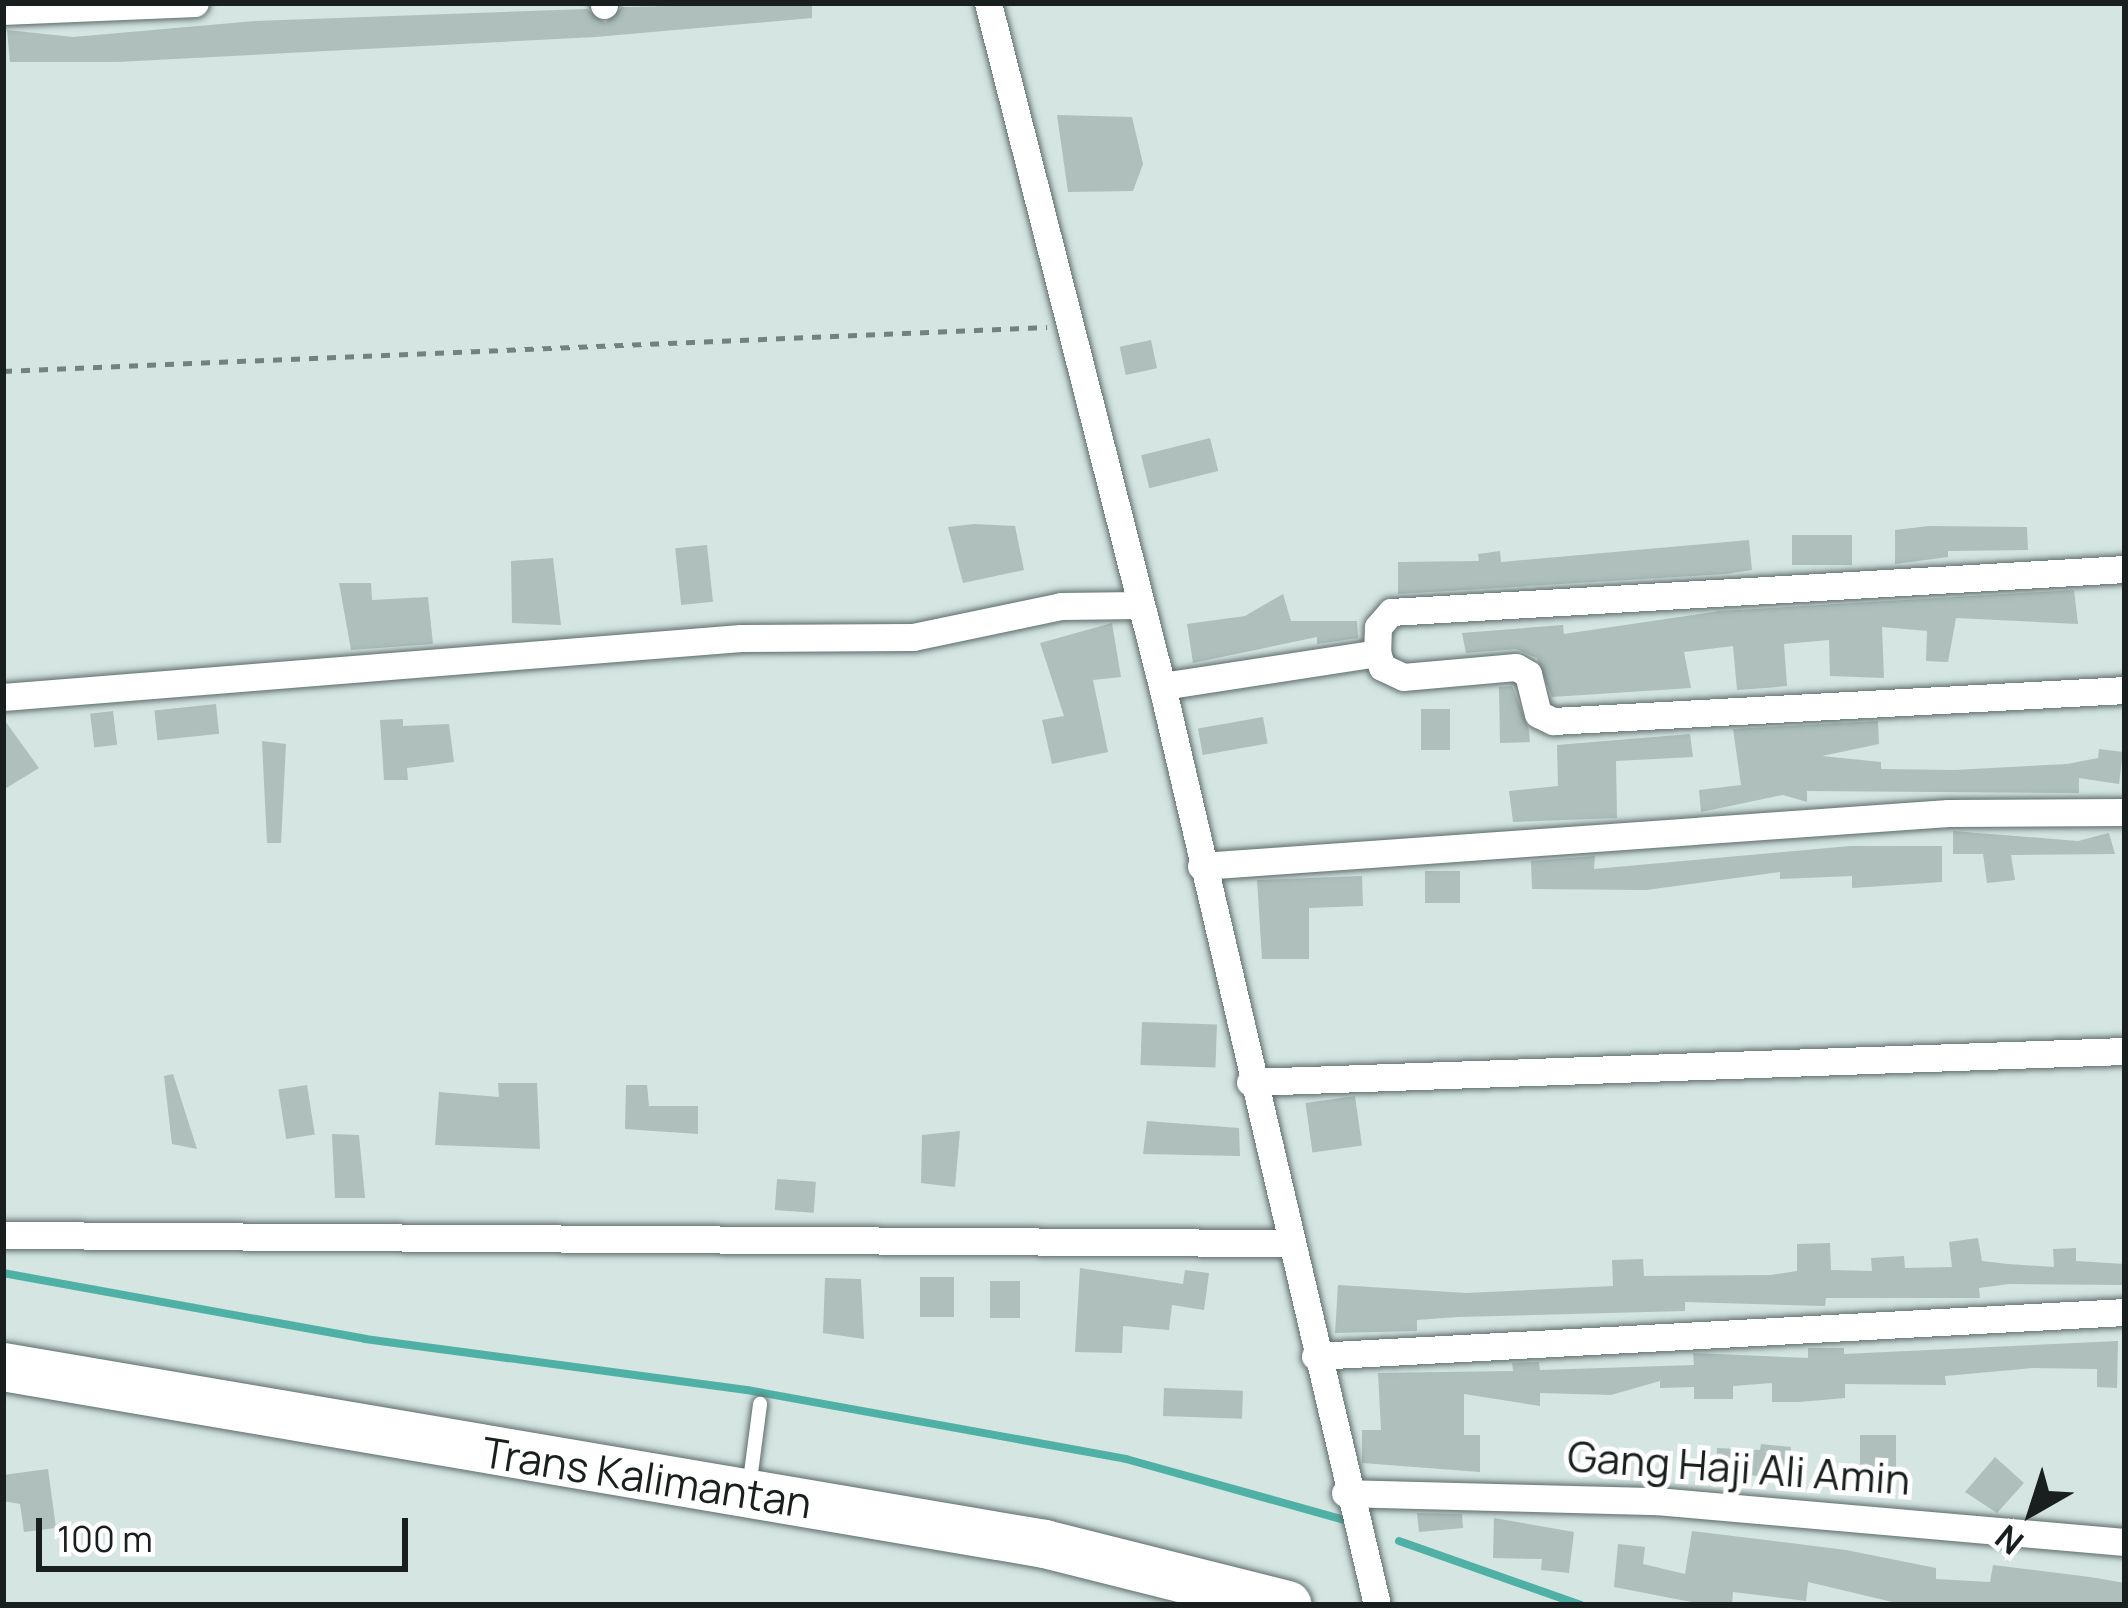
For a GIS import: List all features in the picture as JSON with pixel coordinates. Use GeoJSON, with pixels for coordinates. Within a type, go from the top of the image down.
{"type":"FeatureCollection","features":[{"type":"Feature","properties":{"kind":"highway","name":"Trans Kalimantan"},"geometry":{"type":"LineString","coordinates":[[3,1367],[1066,1548],[1287,1605]]}},
{"type":"Feature","properties":{"kind":"street"},"geometry":{"type":"LineString","coordinates":[[3,11],[195,3]]}},
{"type":"Feature","properties":{"kind":"street"},"geometry":{"type":"LineString","coordinates":[[988,3],[1162,686],[1287,1243],[1377,1605]]}},
{"type":"Feature","properties":{"kind":"street"},"geometry":{"type":"LineString","coordinates":[[2125,569],[1391,612],[1378,627],[1377,652],[1382,667],[1403,677],[1516,667],[1528,674],[1538,714],[1553,721],[2125,690]]}},
{"type":"Feature","properties":{"kind":"street"},"geometry":{"type":"LineString","coordinates":[[3,697],[741,638],[913,637],[1061,606],[1140,605]]}},
{"type":"Feature","properties":{"kind":"street"},"geometry":{"type":"LineString","coordinates":[[1162,686],[1377,652]]}},
{"type":"Feature","properties":{"kind":"street"},"geometry":{"type":"LineString","coordinates":[[1201,866],[1948,813],[2125,812]]}},
{"type":"Feature","properties":{"kind":"street"},"geometry":{"type":"LineString","coordinates":[[1250,1082],[2125,1051]]}},
{"type":"Feature","properties":{"kind":"street"},"geometry":{"type":"LineString","coordinates":[[3,1235],[1287,1243]]}},
{"type":"Feature","properties":{"kind":"street"},"geometry":{"type":"LineString","coordinates":[[1315,1356],[2125,1312]]}},
{"type":"Feature","properties":{"kind":"street","name":"Gang Haji Ali Amin"},"geometry":{"type":"LineString","coordinates":[[1348,1500],[1632,1500],[2125,1542]]}},
{"type":"Feature","properties":{"kind":"lane"},"geometry":{"type":"LineString","coordinates":[[748,1493],[760,1404]]}},
{"type":"Feature","properties":{"kind":"path"},"geometry":{"type":"LineString","coordinates":[[3,371],[1070,326]]}},
{"type":"Feature","properties":{"kind":"building"},"geometry":{"type":"Polygon","coordinates":[[[812,3],[812,18],[595,37],[117,62],[10,62],[7,30],[73,37],[255,21],[587,9],[605,23],[622,7],[812,3]]]}},
{"type":"Feature","properties":{"kind":"building"},"geometry":{"type":"Polygon","coordinates":[[[1057,115],[1132,117],[1143,164],[1133,191],[1068,192],[1057,115]]]}},
{"type":"Feature","properties":{"kind":"building"},"geometry":{"type":"Polygon","coordinates":[[[1151,340],[1157,368],[1126,375],[1120,347],[1151,340]]]}},
{"type":"Feature","properties":{"kind":"building"},"geometry":{"type":"Polygon","coordinates":[[[1210,438],[1218,471],[1149,488],[1141,455],[1210,438]]]}},
{"type":"Feature","properties":{"kind":"building"},"geometry":{"type":"Polygon","coordinates":[[[1015,526],[1024,570],[963,583],[948,527],[1015,526]]]}},
{"type":"Feature","properties":{"kind":"building"},"geometry":{"type":"Polygon","coordinates":[[[2027,527],[2028,550],[1948,551],[1948,557],[1895,564],[1895,530],[2027,527]]]}},
{"type":"Feature","properties":{"kind":"building"},"geometry":{"type":"Polygon","coordinates":[[[1792,535],[1852,535],[1852,565],[1792,565],[1792,535]]]}},
{"type":"Feature","properties":{"kind":"building"},"geometry":{"type":"Polygon","coordinates":[[[1749,540],[1752,570],[1726,574],[1398,594],[1398,562],[1479,561],[1478,554],[1500,551],[1501,562],[1749,540]]]}},
{"type":"Feature","properties":{"kind":"building"},"geometry":{"type":"Polygon","coordinates":[[[707,545],[713,602],[681,605],[675,548],[707,545]]]}},
{"type":"Feature","properties":{"kind":"building"},"geometry":{"type":"Polygon","coordinates":[[[553,558],[561,625],[512,623],[511,561],[553,558]]]}},
{"type":"Feature","properties":{"kind":"building"},"geometry":{"type":"Polygon","coordinates":[[[339,583],[371,583],[372,600],[428,597],[433,644],[351,650],[339,583]]]}},
{"type":"Feature","properties":{"kind":"building"},"geometry":{"type":"Polygon","coordinates":[[[2074,590],[2078,624],[1956,618],[1948,662],[1926,661],[1927,631],[1882,627],[1884,678],[1830,676],[1829,640],[1784,644],[1787,686],[1737,690],[1733,646],[1684,652],[1691,688],[1552,697],[1537,658],[1516,649],[1466,653],[1462,633],[1563,625],[1564,634],[1720,611],[2074,590]]]}},
{"type":"Feature","properties":{"kind":"building"},"geometry":{"type":"Polygon","coordinates":[[[1283,594],[1291,621],[1357,621],[1358,638],[1317,644],[1317,637],[1193,663],[1187,624],[1245,616],[1283,594]]]}},
{"type":"Feature","properties":{"kind":"building"},"geometry":{"type":"Polygon","coordinates":[[[1112,623],[1121,677],[1093,680],[1108,752],[1052,764],[1042,720],[1064,716],[1040,643],[1112,623]]]}},
{"type":"Feature","properties":{"kind":"building"},"geometry":{"type":"Polygon","coordinates":[[[1512,686],[1530,742],[1500,743],[1499,687],[1512,686]]]}},
{"type":"Feature","properties":{"kind":"building"},"geometry":{"type":"Polygon","coordinates":[[[216,704],[219,734],[157,740],[154,710],[216,704]]]}},
{"type":"Feature","properties":{"kind":"building"},"geometry":{"type":"Polygon","coordinates":[[[1421,709],[1450,709],[1450,750],[1421,750],[1421,709]]]}},
{"type":"Feature","properties":{"kind":"building"},"geometry":{"type":"Polygon","coordinates":[[[113,711],[117,745],[94,748],[90,714],[113,711]]]}},
{"type":"Feature","properties":{"kind":"building"},"geometry":{"type":"Polygon","coordinates":[[[1263,717],[1268,744],[1203,755],[1198,728],[1263,717]]]}},
{"type":"Feature","properties":{"kind":"building"},"geometry":{"type":"Polygon","coordinates":[[[3,718],[39,768],[3,790],[3,718]]]}},
{"type":"Feature","properties":{"kind":"building"},"geometry":{"type":"Polygon","coordinates":[[[403,719],[403,726],[449,724],[454,762],[407,768],[408,780],[384,780],[380,720],[403,719]]]}},
{"type":"Feature","properties":{"kind":"building"},"geometry":{"type":"Polygon","coordinates":[[[1878,721],[1879,744],[1822,756],[1881,762],[1881,769],[1954,770],[2067,764],[2098,758],[2099,749],[2123,752],[2119,784],[2079,778],[2079,793],[1807,791],[1807,802],[1783,795],[1701,812],[1699,790],[1741,785],[1733,729],[1878,721]]]}},
{"type":"Feature","properties":{"kind":"building"},"geometry":{"type":"Polygon","coordinates":[[[1690,734],[1693,757],[1616,761],[1617,818],[1513,822],[1509,791],[1558,786],[1557,745],[1690,734]]]}},
{"type":"Feature","properties":{"kind":"building"},"geometry":{"type":"Polygon","coordinates":[[[262,741],[286,744],[281,843],[267,843],[262,741]]]}},
{"type":"Feature","properties":{"kind":"building"},"geometry":{"type":"Polygon","coordinates":[[[1953,831],[2078,841],[2109,833],[2115,854],[2011,855],[2015,880],[1987,883],[1983,854],[1953,854],[1953,831]]]}},
{"type":"Feature","properties":{"kind":"building"},"geometry":{"type":"Polygon","coordinates":[[[1850,846],[1942,846],[1942,882],[1852,888],[1852,876],[1780,879],[1780,872],[1646,890],[1532,889],[1531,861],[1595,856],[1594,869],[1850,846]]]}},
{"type":"Feature","properties":{"kind":"building"},"geometry":{"type":"Polygon","coordinates":[[[1425,871],[1460,871],[1460,903],[1425,903],[1425,871]]]}},
{"type":"Feature","properties":{"kind":"building"},"geometry":{"type":"Polygon","coordinates":[[[1362,876],[1363,906],[1309,908],[1309,959],[1262,959],[1257,880],[1362,876]]]}},
{"type":"Feature","properties":{"kind":"building"},"geometry":{"type":"Polygon","coordinates":[[[1142,1022],[1217,1025],[1215,1068],[1140,1065],[1142,1022]]]}},
{"type":"Feature","properties":{"kind":"building"},"geometry":{"type":"Polygon","coordinates":[[[173,1074],[197,1149],[172,1144],[164,1076],[173,1074]]]}},
{"type":"Feature","properties":{"kind":"building"},"geometry":{"type":"Polygon","coordinates":[[[498,1083],[537,1083],[540,1149],[435,1145],[439,1092],[499,1097],[498,1083]]]}},
{"type":"Feature","properties":{"kind":"building"},"geometry":{"type":"Polygon","coordinates":[[[307,1085],[315,1134],[286,1139],[278,1090],[307,1085]]]}},
{"type":"Feature","properties":{"kind":"building"},"geometry":{"type":"Polygon","coordinates":[[[626,1085],[647,1085],[649,1106],[698,1106],[698,1134],[625,1129],[626,1085]]]}},
{"type":"Feature","properties":{"kind":"building"},"geometry":{"type":"Polygon","coordinates":[[[1355,1096],[1362,1146],[1312,1152],[1305,1103],[1355,1096]]]}},
{"type":"Feature","properties":{"kind":"building"},"geometry":{"type":"Polygon","coordinates":[[[1147,1121],[1239,1128],[1240,1156],[1143,1154],[1147,1121]]]}},
{"type":"Feature","properties":{"kind":"building"},"geometry":{"type":"Polygon","coordinates":[[[960,1131],[955,1187],[921,1183],[922,1135],[960,1131]]]}},
{"type":"Feature","properties":{"kind":"building"},"geometry":{"type":"Polygon","coordinates":[[[332,1134],[359,1135],[365,1198],[335,1198],[332,1134]]]}},
{"type":"Feature","properties":{"kind":"building"},"geometry":{"type":"Polygon","coordinates":[[[777,1179],[816,1182],[814,1213],[775,1210],[777,1179]]]}},
{"type":"Feature","properties":{"kind":"building"},"geometry":{"type":"Polygon","coordinates":[[[1978,1238],[1982,1261],[2054,1267],[2053,1249],[2076,1248],[2076,1261],[2125,1264],[2125,1285],[2009,1284],[1979,1288],[1980,1298],[1826,1298],[1825,1306],[1685,1302],[1685,1311],[1458,1317],[1417,1320],[1417,1331],[1335,1333],[1338,1285],[1466,1293],[1613,1286],[1612,1260],[1643,1259],[1644,1276],[1771,1275],[1797,1271],[1797,1244],[1830,1243],[1831,1270],[1872,1271],[1871,1258],[1904,1256],[1905,1268],[1952,1267],[1949,1242],[1978,1238]]]}},
{"type":"Feature","properties":{"kind":"building"},"geometry":{"type":"Polygon","coordinates":[[[1080,1268],[1183,1284],[1185,1270],[1209,1273],[1204,1310],[1172,1305],[1169,1330],[1123,1326],[1122,1353],[1075,1352],[1080,1268]]]}},
{"type":"Feature","properties":{"kind":"building"},"geometry":{"type":"Polygon","coordinates":[[[920,1277],[954,1277],[954,1317],[920,1317],[920,1277]]]}},
{"type":"Feature","properties":{"kind":"building"},"geometry":{"type":"Polygon","coordinates":[[[825,1278],[861,1279],[864,1339],[823,1333],[825,1278]]]}},
{"type":"Feature","properties":{"kind":"building"},"geometry":{"type":"Polygon","coordinates":[[[990,1281],[1020,1281],[1020,1318],[990,1318],[990,1281]]]}},
{"type":"Feature","properties":{"kind":"building"},"geometry":{"type":"Polygon","coordinates":[[[2118,1341],[2117,1388],[2097,1387],[2097,1369],[2033,1368],[1945,1376],[1946,1385],[1845,1384],[1845,1398],[1799,1402],[1772,1402],[1772,1383],[1733,1386],[1733,1399],[1694,1399],[1694,1387],[1660,1388],[1660,1381],[1611,1395],[1540,1393],[1540,1406],[1464,1394],[1464,1435],[1480,1435],[1480,1472],[1362,1463],[1362,1430],[1381,1430],[1378,1373],[1513,1371],[1512,1363],[1539,1362],[1540,1370],[1694,1365],[1693,1353],[1808,1358],[1808,1348],[1844,1348],[1844,1354],[2118,1341]]]}},
{"type":"Feature","properties":{"kind":"building"},"geometry":{"type":"Polygon","coordinates":[[[1164,1388],[1243,1391],[1242,1419],[1163,1416],[1164,1388]]]}},
{"type":"Feature","properties":{"kind":"building"},"geometry":{"type":"Polygon","coordinates":[[[1860,1435],[1896,1435],[1896,1479],[1860,1479],[1860,1435]]]}},
{"type":"Feature","properties":{"kind":"building"},"geometry":{"type":"Polygon","coordinates":[[[1761,1444],[1791,1447],[1788,1477],[1716,1474],[1717,1448],[1760,1450],[1761,1444]]]}},
{"type":"Feature","properties":{"kind":"building"},"geometry":{"type":"Polygon","coordinates":[[[1995,1457],[2024,1483],[1997,1513],[1965,1492],[1995,1457]]]}},
{"type":"Feature","properties":{"kind":"building"},"geometry":{"type":"Polygon","coordinates":[[[48,1469],[56,1528],[24,1532],[20,1504],[3,1501],[3,1475],[48,1469]]]}},
{"type":"Feature","properties":{"kind":"building"},"geometry":{"type":"Polygon","coordinates":[[[1417,1513],[1462,1514],[1463,1528],[1419,1532],[1417,1513]]]}},
{"type":"Feature","properties":{"kind":"building"},"geometry":{"type":"Polygon","coordinates":[[[1494,1518],[1574,1532],[1569,1573],[1541,1570],[1542,1559],[1493,1558],[1494,1518]]]}},
{"type":"Feature","properties":{"kind":"building"},"geometry":{"type":"Polygon","coordinates":[[[1692,1531],[1846,1550],[1936,1568],[1936,1579],[1990,1582],[1993,1565],[2090,1577],[2125,1583],[2125,1605],[1905,1605],[1808,1582],[1806,1601],[1733,1592],[1732,1605],[1707,1605],[1614,1587],[1618,1544],[1645,1547],[1643,1564],[1685,1574],[1692,1531]]]}},
{"type":"Feature","properties":{"kind":"waterway"},"geometry":{"type":"LineString","coordinates":[[3,1273],[365,1339],[747,1390],[1126,1459],[1348,1521]]}},
{"type":"Feature","properties":{"kind":"waterway"},"geometry":{"type":"LineString","coordinates":[[1399,1541],[1581,1605]]}}]}
